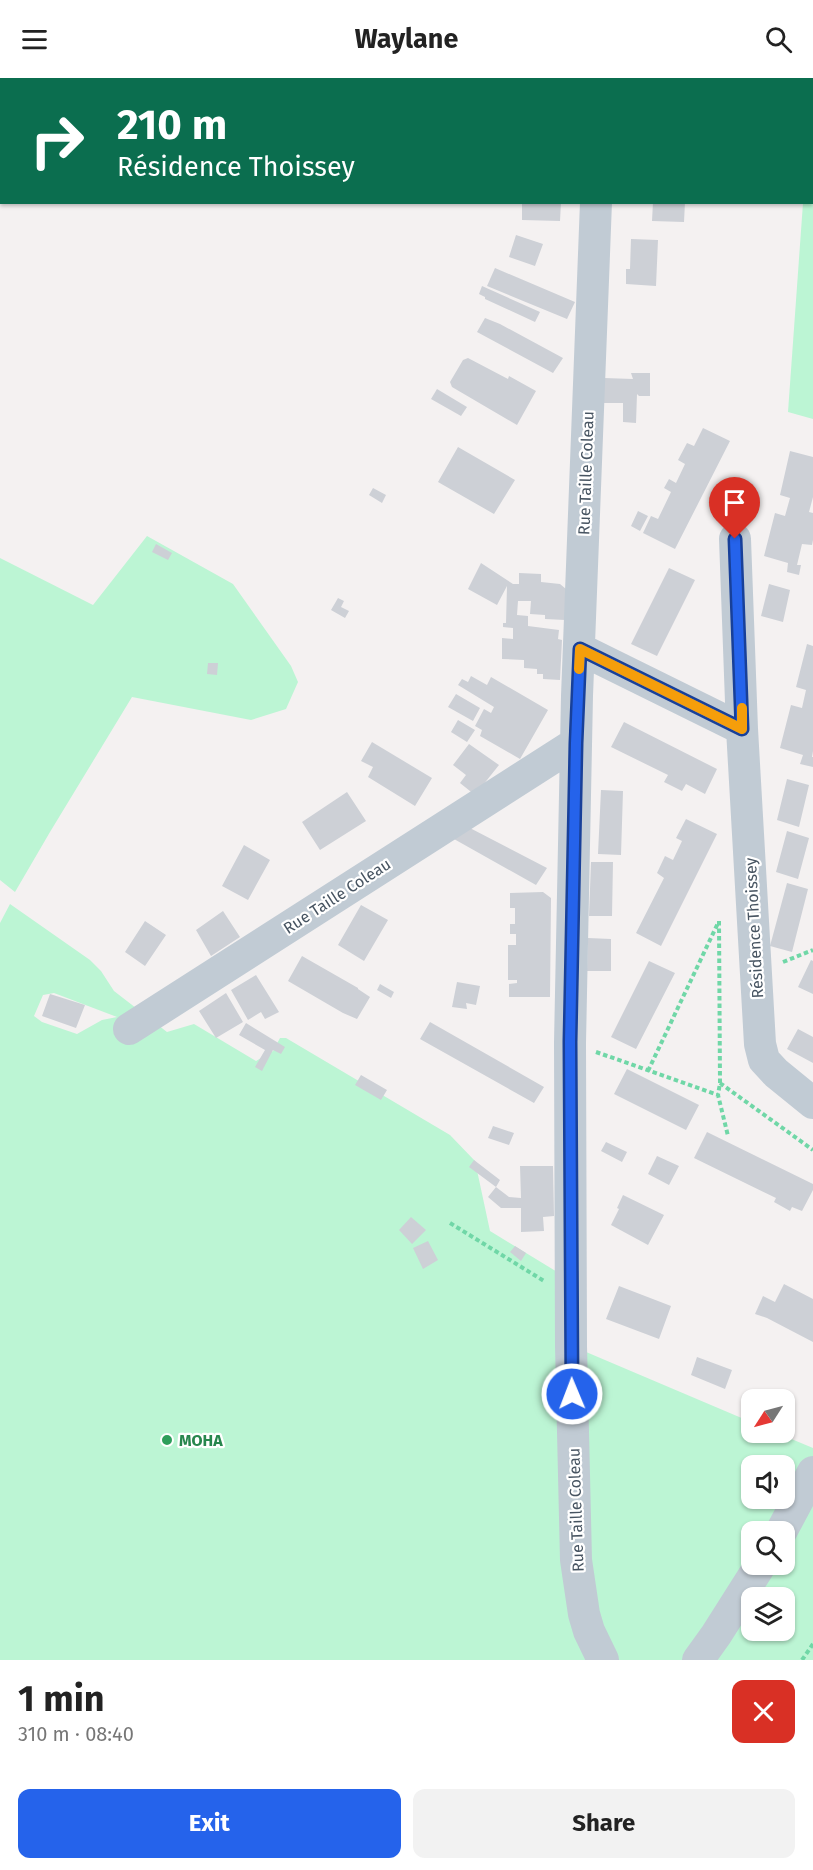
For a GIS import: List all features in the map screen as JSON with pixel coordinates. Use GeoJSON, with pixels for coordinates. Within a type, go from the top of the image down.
{"type":"FeatureCollection","features":[{"type":"Feature","properties":{"kind":"street","name":"Rue Taille Coleau"},"geometry":{"type":"LineString","coordinates":[[596,204],[576,743],[570,1042],[576,1560],[584,1614],[589,1631],[603,1660]]}},
{"type":"Feature","properties":{"kind":"street","name":"Résidence Thoissey"},"geometry":{"type":"LineString","coordinates":[[735,539],[742,729],[760,1044],[764,1060],[776,1073],[813,1103]]}},
{"type":"Feature","properties":{"kind":"street"},"geometry":{"type":"LineString","coordinates":[[580,649],[742,729]]}},
{"type":"Feature","properties":{"kind":"street","name":"Rue Taille Coleau"},"geometry":{"type":"LineString","coordinates":[[129,1029],[576,743]]}},
{"type":"Feature","properties":{"kind":"street"},"geometry":{"type":"LineString","coordinates":[[786,1521],[813,1472]]}},
{"type":"Feature","properties":{"kind":"street"},"geometry":{"type":"LineString","coordinates":[[698,1660],[754,1575]]}},
{"type":"Feature","properties":{"kind":"path"},"geometry":{"type":"LineString","coordinates":[[719,921],[754,916]]}},
{"type":"Feature","properties":{"kind":"path"},"geometry":{"type":"LineString","coordinates":[[648,1071],[719,921]]}},
{"type":"Feature","properties":{"kind":"path"},"geometry":{"type":"LineString","coordinates":[[719,921],[720,1083],[718,1095],[728,1136]]}},
{"type":"Feature","properties":{"kind":"path"},"geometry":{"type":"LineString","coordinates":[[570,1042],[718,1095]]}},
{"type":"Feature","properties":{"kind":"path"},"geometry":{"type":"LineString","coordinates":[[720,1083],[813,1150]]}},
{"type":"Feature","properties":{"kind":"path"},"geometry":{"type":"LineString","coordinates":[[450,1223],[572,1298]]}},
{"type":"Feature","properties":{"kind":"path"},"geometry":{"type":"LineString","coordinates":[[802,1660],[813,1644]]}},
{"type":"Feature","properties":{"kind":"green space"},"geometry":{"type":"Polygon","coordinates":[[[803,204],[813,204],[813,419],[788,412],[803,204]]]}},
{"type":"Feature","properties":{"kind":"green space"},"geometry":{"type":"Polygon","coordinates":[[[147,536],[233,584],[291,666],[298,682],[286,709],[251,720],[132,697],[15,892],[0,880],[0,558],[93,605],[147,536]]]}},
{"type":"Feature","properties":{"kind":"green space"},"geometry":{"type":"Polygon","coordinates":[[[10,904],[90,960],[101,971],[114,991],[167,1032],[194,1024],[256,1061],[273,1051],[280,1038],[286,1038],[450,1135],[475,1161],[490,1231],[572,1281],[572,1346],[741,1418],[741,1443],[795,1443],[795,1440],[813,1448],[813,1660],[0,1660],[0,923],[10,904]],[[54,993],[43,995],[34,1016],[42,1022],[77,1034],[102,1020],[117,1017],[54,993]]]}},
{"type":"Feature","properties":{"kind":"building"},"geometry":{"type":"Polygon","coordinates":[[[522,204],[561,204],[560,221],[522,220],[522,204]]]}},
{"type":"Feature","properties":{"kind":"building"},"geometry":{"type":"Polygon","coordinates":[[[653,204],[685,204],[684,222],[652,221],[653,204]]]}},
{"type":"Feature","properties":{"kind":"building"},"geometry":{"type":"Polygon","coordinates":[[[516,235],[543,244],[535,266],[509,257],[516,235]]]}},
{"type":"Feature","properties":{"kind":"building"},"geometry":{"type":"Polygon","coordinates":[[[631,239],[658,240],[656,286],[626,284],[626,269],[630,269],[631,239]]]}},
{"type":"Feature","properties":{"kind":"building"},"geometry":{"type":"Polygon","coordinates":[[[495,268],[575,302],[567,319],[487,286],[495,268]]]}},
{"type":"Feature","properties":{"kind":"building"},"geometry":{"type":"Polygon","coordinates":[[[482,286],[540,312],[535,322],[485,299],[479,294],[482,286]]]}},
{"type":"Feature","properties":{"kind":"building"},"geometry":{"type":"Polygon","coordinates":[[[485,318],[563,358],[553,373],[477,332],[485,318]]]}},
{"type":"Feature","properties":{"kind":"building"},"geometry":{"type":"Polygon","coordinates":[[[468,358],[536,391],[517,425],[452,387],[450,382],[463,360],[468,358]]]}},
{"type":"Feature","properties":{"kind":"building"},"geometry":{"type":"Polygon","coordinates":[[[631,373],[650,373],[650,396],[637,394],[636,423],[623,422],[623,403],[603,403],[604,378],[633,379],[631,373]]]}},
{"type":"Feature","properties":{"kind":"building"},"geometry":{"type":"Polygon","coordinates":[[[437,389],[467,407],[461,416],[431,399],[437,389]]]}},
{"type":"Feature","properties":{"kind":"building"},"geometry":{"type":"Polygon","coordinates":[[[703,428],[730,441],[675,549],[643,533],[651,516],[658,519],[671,492],[664,488],[669,479],[676,483],[685,464],[678,460],[687,443],[694,446],[703,428]]]}},
{"type":"Feature","properties":{"kind":"building"},"geometry":{"type":"Polygon","coordinates":[[[458,447],[515,480],[494,514],[438,482],[458,447]]]}},
{"type":"Feature","properties":{"kind":"building"},"geometry":{"type":"Polygon","coordinates":[[[790,451],[813,457],[813,497],[809,512],[813,513],[813,540],[812,545],[802,544],[797,565],[801,565],[799,575],[787,572],[788,563],[764,556],[775,513],[785,516],[790,498],[780,495],[790,451]]]}},
{"type":"Feature","properties":{"kind":"building"},"geometry":{"type":"Polygon","coordinates":[[[373,488],[386,495],[382,503],[369,495],[373,488]]]}},
{"type":"Feature","properties":{"kind":"building"},"geometry":{"type":"Polygon","coordinates":[[[638,511],[648,516],[640,531],[631,526],[638,511]]]}},
{"type":"Feature","properties":{"kind":"building"},"geometry":{"type":"Polygon","coordinates":[[[156,544],[172,553],[168,560],[152,552],[156,544]]]}},
{"type":"Feature","properties":{"kind":"building"},"geometry":{"type":"Polygon","coordinates":[[[481,563],[513,584],[519,584],[519,573],[541,574],[541,582],[560,584],[566,589],[565,620],[545,619],[545,615],[530,614],[531,601],[518,601],[517,615],[528,616],[528,626],[559,630],[558,639],[562,640],[560,680],[543,679],[543,674],[537,674],[537,669],[524,668],[524,660],[502,659],[502,638],[513,639],[513,628],[503,627],[503,623],[506,623],[507,586],[497,605],[468,589],[481,563]]]}},
{"type":"Feature","properties":{"kind":"building"},"geometry":{"type":"Polygon","coordinates":[[[669,568],[695,580],[657,656],[631,644],[669,568]]]}},
{"type":"Feature","properties":{"kind":"building"},"geometry":{"type":"Polygon","coordinates":[[[769,584],[790,590],[783,622],[761,616],[769,584]]]}},
{"type":"Feature","properties":{"kind":"building"},"geometry":{"type":"Polygon","coordinates":[[[338,598],[344,601],[341,607],[349,611],[345,618],[331,610],[338,598]]]}},
{"type":"Feature","properties":{"kind":"building"},"geometry":{"type":"Polygon","coordinates":[[[807,644],[813,646],[813,767],[800,764],[803,755],[780,748],[791,705],[802,708],[806,690],[796,687],[807,644]]]}},
{"type":"Feature","properties":{"kind":"building"},"geometry":{"type":"Polygon","coordinates":[[[208,663],[218,663],[217,675],[207,674],[208,663]]]}},
{"type":"Feature","properties":{"kind":"building"},"geometry":{"type":"Polygon","coordinates":[[[471,676],[487,685],[491,677],[548,710],[520,759],[480,736],[482,730],[475,726],[484,709],[491,713],[494,707],[458,685],[462,679],[468,682],[471,676]]]}},
{"type":"Feature","properties":{"kind":"building"},"geometry":{"type":"Polygon","coordinates":[[[456,694],[480,708],[473,721],[448,707],[456,694]]]}},
{"type":"Feature","properties":{"kind":"building"},"geometry":{"type":"Polygon","coordinates":[[[458,720],[475,730],[467,742],[451,732],[458,720]]]}},
{"type":"Feature","properties":{"kind":"building"},"geometry":{"type":"Polygon","coordinates":[[[624,722],[717,769],[705,794],[686,784],[682,791],[664,782],[668,775],[611,747],[624,722]]]}},
{"type":"Feature","properties":{"kind":"building"},"geometry":{"type":"Polygon","coordinates":[[[372,742],[432,778],[415,806],[368,777],[373,767],[361,761],[372,742]]]}},
{"type":"Feature","properties":{"kind":"building"},"geometry":{"type":"Polygon","coordinates":[[[469,744],[499,765],[475,795],[460,783],[466,775],[453,765],[469,744]]]}},
{"type":"Feature","properties":{"kind":"building"},"geometry":{"type":"Polygon","coordinates":[[[787,779],[809,785],[799,827],[777,820],[787,779]]]}},
{"type":"Feature","properties":{"kind":"building"},"geometry":{"type":"Polygon","coordinates":[[[601,790],[623,791],[621,855],[598,854],[601,790]]]}},
{"type":"Feature","properties":{"kind":"building"},"geometry":{"type":"Polygon","coordinates":[[[347,792],[366,821],[320,850],[302,822],[347,792]]]}},
{"type":"Feature","properties":{"kind":"building"},"geometry":{"type":"Polygon","coordinates":[[[686,819],[717,834],[661,946],[636,933],[664,878],[657,873],[665,856],[673,860],[682,841],[676,838],[686,819]]]}},
{"type":"Feature","properties":{"kind":"building"},"geometry":{"type":"Polygon","coordinates":[[[468,827],[547,868],[536,885],[454,839],[468,827]]]}},
{"type":"Feature","properties":{"kind":"building"},"geometry":{"type":"Polygon","coordinates":[[[787,831],[809,838],[798,879],[776,872],[787,831]]]}},
{"type":"Feature","properties":{"kind":"building"},"geometry":{"type":"Polygon","coordinates":[[[244,845],[270,860],[248,900],[222,886],[244,845]]]}},
{"type":"Feature","properties":{"kind":"building"},"geometry":{"type":"Polygon","coordinates":[[[591,862],[613,862],[612,916],[589,916],[591,862]]]}},
{"type":"Feature","properties":{"kind":"building"},"geometry":{"type":"Polygon","coordinates":[[[787,883],[808,889],[792,952],[770,946],[787,883]]]}},
{"type":"Feature","properties":{"kind":"building"},"geometry":{"type":"Polygon","coordinates":[[[543,892],[551,898],[550,997],[509,997],[509,984],[517,983],[517,980],[508,980],[508,945],[516,945],[516,934],[510,934],[510,924],[515,924],[515,908],[510,908],[510,893],[543,892]]]}},
{"type":"Feature","properties":{"kind":"building"},"geometry":{"type":"Polygon","coordinates":[[[361,905],[388,920],[364,961],[338,945],[361,905]]]}},
{"type":"Feature","properties":{"kind":"building"},"geometry":{"type":"Polygon","coordinates":[[[223,911],[240,937],[211,956],[196,930],[223,911]]]}},
{"type":"Feature","properties":{"kind":"building"},"geometry":{"type":"Polygon","coordinates":[[[145,921],[166,935],[145,966],[125,952],[145,921]]]}},
{"type":"Feature","properties":{"kind":"building"},"geometry":{"type":"Polygon","coordinates":[[[588,938],[611,939],[611,971],[587,971],[588,938]]]}},
{"type":"Feature","properties":{"kind":"building"},"geometry":{"type":"Polygon","coordinates":[[[302,956],[370,997],[357,1019],[288,981],[302,956]]]}},
{"type":"Feature","properties":{"kind":"building"},"geometry":{"type":"Polygon","coordinates":[[[811,960],[813,961],[813,994],[798,987],[811,960]]]}},
{"type":"Feature","properties":{"kind":"building"},"geometry":{"type":"Polygon","coordinates":[[[649,961],[675,973],[636,1049],[611,1037],[649,961]]]}},
{"type":"Feature","properties":{"kind":"building"},"geometry":{"type":"Polygon","coordinates":[[[256,975],[279,1012],[265,1019],[261,1012],[248,1020],[231,990],[256,975]]]}},
{"type":"Feature","properties":{"kind":"building"},"geometry":{"type":"Polygon","coordinates":[[[457,982],[480,986],[476,1005],[466,1003],[467,1009],[452,1007],[457,982]]]}},
{"type":"Feature","properties":{"kind":"building"},"geometry":{"type":"Polygon","coordinates":[[[380,984],[394,992],[391,998],[377,990],[380,984]]]}},
{"type":"Feature","properties":{"kind":"building"},"geometry":{"type":"Polygon","coordinates":[[[226,993],[243,1022],[216,1038],[199,1011],[226,993]]]}},
{"type":"Feature","properties":{"kind":"building"},"geometry":{"type":"Polygon","coordinates":[[[50,994],[85,1005],[76,1028],[42,1016],[50,994]]]}},
{"type":"Feature","properties":{"kind":"building"},"geometry":{"type":"Polygon","coordinates":[[[430,1022],[544,1087],[534,1103],[420,1039],[430,1022]]]}},
{"type":"Feature","properties":{"kind":"building"},"geometry":{"type":"Polygon","coordinates":[[[246,1023],[285,1047],[281,1054],[273,1050],[262,1071],[255,1067],[265,1050],[239,1035],[246,1023]]]}},
{"type":"Feature","properties":{"kind":"building"},"geometry":{"type":"Polygon","coordinates":[[[798,1029],[813,1037],[813,1063],[787,1049],[798,1029]]]}},
{"type":"Feature","properties":{"kind":"building"},"geometry":{"type":"Polygon","coordinates":[[[627,1069],[699,1105],[686,1130],[614,1094],[627,1069]]]}},
{"type":"Feature","properties":{"kind":"building"},"geometry":{"type":"Polygon","coordinates":[[[361,1075],[387,1090],[381,1100],[355,1085],[361,1075]]]}},
{"type":"Feature","properties":{"kind":"building"},"geometry":{"type":"Polygon","coordinates":[[[493,1126],[514,1133],[509,1145],[488,1138],[493,1126]]]}},
{"type":"Feature","properties":{"kind":"building"},"geometry":{"type":"Polygon","coordinates":[[[707,1132],[813,1184],[813,1190],[802,1211],[792,1207],[790,1211],[774,1202],[776,1198],[694,1158],[707,1132]]]}},
{"type":"Feature","properties":{"kind":"building"},"geometry":{"type":"Polygon","coordinates":[[[606,1142],[627,1152],[622,1162],[601,1151],[606,1142]]]}},
{"type":"Feature","properties":{"kind":"building"},"geometry":{"type":"Polygon","coordinates":[[[657,1156],[679,1166],[669,1185],[648,1174],[657,1156]]]}},
{"type":"Feature","properties":{"kind":"building"},"geometry":{"type":"Polygon","coordinates":[[[474,1160],[500,1180],[496,1187],[469,1167],[474,1160]]]}},
{"type":"Feature","properties":{"kind":"building"},"geometry":{"type":"Polygon","coordinates":[[[520,1166],[553,1166],[554,1216],[543,1217],[544,1231],[521,1232],[521,1208],[501,1208],[488,1197],[496,1187],[509,1197],[521,1198],[520,1166]]]}},
{"type":"Feature","properties":{"kind":"building"},"geometry":{"type":"Polygon","coordinates":[[[623,1195],[664,1215],[648,1245],[611,1225],[623,1195]]]}},
{"type":"Feature","properties":{"kind":"building"},"geometry":{"type":"Polygon","coordinates":[[[411,1217],[426,1230],[412,1244],[399,1230],[411,1217]]]}},
{"type":"Feature","properties":{"kind":"building"},"geometry":{"type":"Polygon","coordinates":[[[428,1241],[438,1260],[423,1269],[413,1248],[428,1241]]]}},
{"type":"Feature","properties":{"kind":"building"},"geometry":{"type":"Polygon","coordinates":[[[515,1246],[526,1253],[521,1261],[510,1252],[515,1246]]]}},
{"type":"Feature","properties":{"kind":"building"},"geometry":{"type":"Polygon","coordinates":[[[784,1284],[813,1299],[813,1342],[755,1314],[763,1296],[775,1302],[784,1284]]]}},
{"type":"Feature","properties":{"kind":"building"},"geometry":{"type":"Polygon","coordinates":[[[619,1286],[671,1306],[659,1339],[606,1319],[619,1286]]]}},
{"type":"Feature","properties":{"kind":"building"},"geometry":{"type":"Polygon","coordinates":[[[697,1357],[732,1370],[725,1389],[691,1375],[697,1357]]]}},
{"type":"Feature","properties":{"kind":"slow traffic"},"geometry":{"type":"LineString","coordinates":[[579,669],[580,649],[742,729],[742,708]]}},
{"type":"Feature","properties":{"kind":"place","name":"MOHA"},"geometry":{"type":"Point","coordinates":[167,1440]}},
{"type":"Feature","properties":{"kind":"route"},"geometry":{"type":"LineString","coordinates":[[572,1394],[570,1042],[577,696],[580,649],[742,729],[735,539]]}}]}
